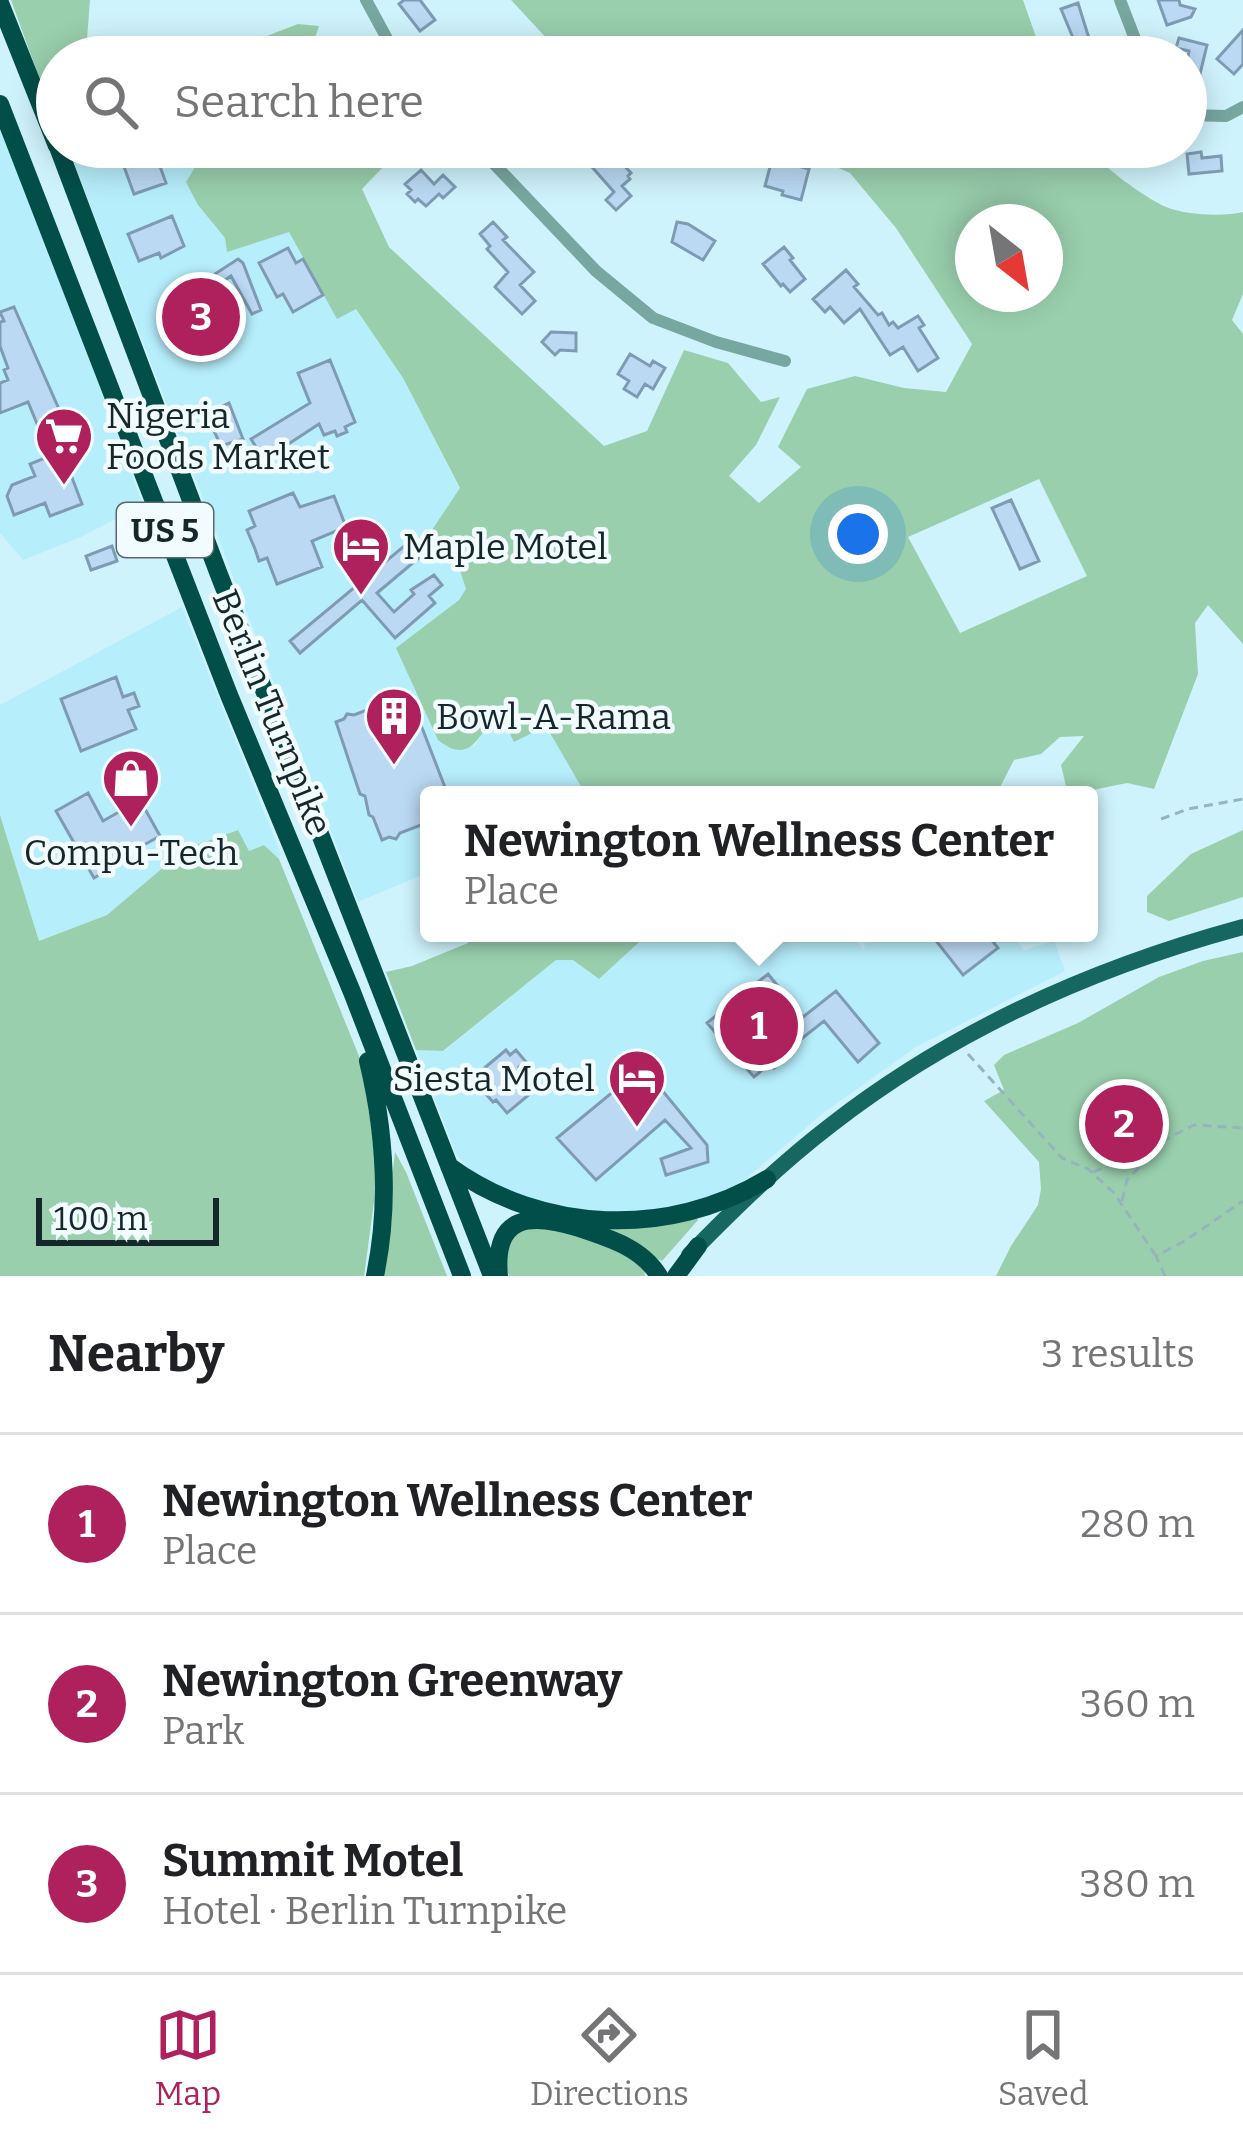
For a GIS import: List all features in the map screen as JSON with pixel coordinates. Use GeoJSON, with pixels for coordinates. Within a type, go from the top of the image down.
{"type":"FeatureCollection","features":[{"type":"Feature","properties":{"kind":"highway","name":"Berlin Turnpike"},"geometry":{"type":"LineString","coordinates":[[0,3],[36,92]]}},
{"type":"Feature","properties":{"kind":"highway"},"geometry":{"type":"LineString","coordinates":[[2,109],[36,100]]}},
{"type":"Feature","properties":{"kind":"highway","name":"Berlin Turnpike"},"geometry":{"type":"LineString","coordinates":[[2,109],[462,1276]]}},
{"type":"Feature","properties":{"kind":"highway","name":"Berlin Turnpike"},"geometry":{"type":"LineString","coordinates":[[65,168],[495,1276]]}},
{"type":"Feature","properties":{"kind":"highway"},"geometry":{"type":"LineString","coordinates":[[352,992],[383,1147],[384,1210],[375,1276]]}},
{"type":"Feature","properties":{"kind":"highway"},"geometry":{"type":"LineString","coordinates":[[449,1166],[488,1190],[629,1248],[650,1263],[658,1276]]}},
{"type":"Feature","properties":{"kind":"highway"},"geometry":{"type":"LineString","coordinates":[[495,1276],[500,1243],[511,1227],[527,1219],[660,1219],[714,1206],[766,1179]]}},
{"type":"Feature","properties":{"kind":"highway"},"geometry":{"type":"LineString","coordinates":[[673,1276],[698,1246]]}},
{"type":"Feature","properties":{"kind":"main road"},"geometry":{"type":"LineString","coordinates":[[698,1246],[766,1179],[863,1101],[958,1041],[1082,980],[1243,927]]}},
{"type":"Feature","properties":{"kind":"street"},"geometry":{"type":"LineString","coordinates":[[366,0],[386,36]]}},
{"type":"Feature","properties":{"kind":"street"},"geometry":{"type":"LineString","coordinates":[[1120,0],[1134,36]]}},
{"type":"Feature","properties":{"kind":"street"},"geometry":{"type":"LineString","coordinates":[[1207,116],[1226,116],[1243,107]]}},
{"type":"Feature","properties":{"kind":"street"},"geometry":{"type":"LineString","coordinates":[[498,168],[596,271],[653,318],[785,361]]}},
{"type":"Feature","properties":{"kind":"path"},"geometry":{"type":"LineString","coordinates":[[1161,819],[1243,799]]}},
{"type":"Feature","properties":{"kind":"path"},"geometry":{"type":"LineString","coordinates":[[958,1041],[1062,1157],[1091,1172],[1114,1193],[1165,1276]]}},
{"type":"Feature","properties":{"kind":"path"},"geometry":{"type":"LineString","coordinates":[[1091,1172],[1194,1125],[1243,1128]]}},
{"type":"Feature","properties":{"kind":"path"},"geometry":{"type":"LineString","coordinates":[[1121,1203],[1126,1180],[1162,1142]]}},
{"type":"Feature","properties":{"kind":"path"},"geometry":{"type":"LineString","coordinates":[[1156,1256],[1243,1201]]}},
{"type":"Feature","properties":{"kind":"shaded area"},"geometry":{"type":"Polygon","coordinates":[[[0,118],[143,505],[23,560],[0,533],[0,118]]]}},
{"type":"Feature","properties":{"kind":"shaded area"},"geometry":{"type":"Polygon","coordinates":[[[76,168],[194,168],[198,205],[225,238],[288,231],[337,318],[355,308],[403,378],[460,489],[456,558],[466,589],[459,600],[397,648],[474,747],[490,721],[547,725],[581,786],[420,786],[420,876],[358,902],[76,168]]]}},
{"type":"Feature","properties":{"kind":"shaded area"},"geometry":{"type":"Polygon","coordinates":[[[182,607],[281,854],[279,859],[264,845],[249,851],[237,830],[185,849],[107,915],[39,941],[0,815],[0,705],[182,607]]]}},
{"type":"Feature","properties":{"kind":"shaded area"},"geometry":{"type":"Polygon","coordinates":[[[639,942],[765,942],[771,948],[780,942],[856,942],[864,950],[865,942],[1018,942],[1024,950],[1054,942],[1065,971],[916,1047],[822,1114],[728,1194],[639,1217],[557,1208],[473,1174],[456,1154],[416,1050],[444,1051],[556,960],[573,960],[599,979],[639,942]]]}},
{"type":"Feature","properties":{"kind":"green space"},"geometry":{"type":"Polygon","coordinates":[[[11,0],[90,0],[87,36],[36,36],[36,69],[11,0]]]}},
{"type":"Feature","properties":{"kind":"green space"},"geometry":{"type":"Polygon","coordinates":[[[511,0],[1023,0],[1036,36],[544,36],[511,0]]]}},
{"type":"Feature","properties":{"kind":"green space"},"geometry":{"type":"Polygon","coordinates":[[[298,24],[319,26],[316,36],[267,36],[298,24]]]}},
{"type":"Feature","properties":{"kind":"green space"},"geometry":{"type":"Polygon","coordinates":[[[194,168],[382,168],[362,189],[389,247],[604,446],[647,431],[684,350],[728,363],[761,402],[780,397],[756,445],[729,476],[759,503],[801,467],[778,447],[807,389],[855,376],[946,392],[972,344],[896,228],[850,173],[839,168],[1109,168],[1166,207],[1204,214],[1243,212],[1243,294],[1232,320],[1243,334],[1243,644],[1208,605],[1195,623],[1198,674],[1154,789],[1127,783],[1098,789],[1066,786],[1061,765],[1084,736],[1060,737],[1041,754],[1014,760],[1001,786],[581,786],[546,726],[514,742],[505,724],[491,721],[469,747],[456,750],[438,740],[396,648],[459,600],[466,589],[456,558],[430,533],[460,488],[403,378],[356,309],[337,319],[289,232],[227,252],[225,238],[186,182],[194,168]],[[1039,479],[908,537],[960,633],[1087,576],[1039,479]]]}},
{"type":"Feature","properties":{"kind":"green space"},"geometry":{"type":"Polygon","coordinates":[[[0,815],[39,941],[107,915],[185,849],[238,830],[249,851],[264,845],[279,859],[361,1061],[375,1152],[364,1276],[0,1276],[0,815]]]}},
{"type":"Feature","properties":{"kind":"green space"},"geometry":{"type":"Polygon","coordinates":[[[1243,830],[1243,897],[1169,921],[1147,912],[1147,896],[1191,854],[1243,830]]]}},
{"type":"Feature","properties":{"kind":"green space"},"geometry":{"type":"Polygon","coordinates":[[[639,942],[599,979],[573,960],[556,960],[443,1051],[416,1050],[386,972],[468,943],[639,942]]]}},
{"type":"Feature","properties":{"kind":"green space"},"geometry":{"type":"Polygon","coordinates":[[[1243,952],[1243,1276],[996,1276],[1038,1205],[1041,1189],[1039,1162],[984,1101],[1004,1090],[994,1065],[1004,1055],[1078,1023],[1159,977],[1243,952]]]}},
{"type":"Feature","properties":{"kind":"green space"},"geometry":{"type":"Polygon","coordinates":[[[395,1152],[406,1172],[447,1276],[381,1276],[395,1152]]]}},
{"type":"Feature","properties":{"kind":"green space"},"geometry":{"type":"Polygon","coordinates":[[[696,1217],[662,1261],[585,1227],[696,1217]]]}},
{"type":"Feature","properties":{"kind":"green space"},"geometry":{"type":"Polygon","coordinates":[[[532,1228],[577,1235],[606,1246],[644,1268],[645,1276],[509,1276],[507,1246],[516,1235],[532,1228]]]}},
{"type":"Feature","properties":{"kind":"building"},"geometry":{"type":"Polygon","coordinates":[[[420,0],[435,20],[420,31],[399,4],[420,0]]]}},
{"type":"Feature","properties":{"kind":"building"},"geometry":{"type":"Polygon","coordinates":[[[1158,0],[1179,0],[1180,5],[1195,9],[1191,17],[1167,25],[1158,0]]]}},
{"type":"Feature","properties":{"kind":"building"},"geometry":{"type":"Polygon","coordinates":[[[1078,3],[1089,36],[1072,36],[1061,9],[1078,3]]]}},
{"type":"Feature","properties":{"kind":"building"},"geometry":{"type":"Polygon","coordinates":[[[1243,30],[1243,64],[1234,74],[1217,59],[1243,30]]]}},
{"type":"Feature","properties":{"kind":"building"},"geometry":{"type":"Polygon","coordinates":[[[1221,156],[1222,171],[1189,174],[1188,168],[1207,168],[1207,157],[1221,156]]]}},
{"type":"Feature","properties":{"kind":"building"},"geometry":{"type":"Polygon","coordinates":[[[124,168],[161,168],[166,183],[134,194],[124,168]]]}},
{"type":"Feature","properties":{"kind":"building"},"geometry":{"type":"Polygon","coordinates":[[[593,168],[626,168],[631,173],[622,186],[631,196],[616,210],[606,200],[614,192],[593,168]]]}},
{"type":"Feature","properties":{"kind":"building"},"geometry":{"type":"Polygon","coordinates":[[[770,168],[809,169],[801,200],[765,186],[770,168]]]}},
{"type":"Feature","properties":{"kind":"building"},"geometry":{"type":"Polygon","coordinates":[[[421,170],[434,184],[443,175],[455,187],[426,206],[418,199],[415,202],[405,184],[421,170]]]}},
{"type":"Feature","properties":{"kind":"building"},"geometry":{"type":"Polygon","coordinates":[[[172,216],[184,246],[161,258],[159,253],[139,261],[128,234],[172,216]]]}},
{"type":"Feature","properties":{"kind":"building"},"geometry":{"type":"Polygon","coordinates":[[[493,222],[507,237],[503,240],[534,272],[520,285],[535,301],[522,314],[495,287],[508,272],[480,234],[493,222]]]}},
{"type":"Feature","properties":{"kind":"building"},"geometry":{"type":"Polygon","coordinates":[[[677,222],[715,241],[703,260],[672,242],[677,222]]]}},
{"type":"Feature","properties":{"kind":"building"},"geometry":{"type":"Polygon","coordinates":[[[784,247],[805,279],[790,292],[763,264],[784,247]]]}},
{"type":"Feature","properties":{"kind":"building"},"geometry":{"type":"Polygon","coordinates":[[[288,248],[296,263],[303,259],[323,295],[293,312],[283,294],[277,297],[259,263],[288,248]]]}},
{"type":"Feature","properties":{"kind":"building"},"geometry":{"type":"Polygon","coordinates":[[[238,259],[261,310],[252,314],[231,276],[203,295],[209,310],[216,307],[221,321],[190,333],[180,309],[170,316],[164,307],[238,259]]]}},
{"type":"Feature","properties":{"kind":"building"},"geometry":{"type":"Polygon","coordinates":[[[846,270],[858,284],[854,287],[889,325],[893,322],[898,328],[918,316],[924,325],[919,328],[938,358],[918,371],[903,347],[890,355],[860,309],[844,323],[830,307],[825,312],[813,299],[846,270]]]}},
{"type":"Feature","properties":{"kind":"building"},"geometry":{"type":"Polygon","coordinates":[[[14,307],[62,416],[38,426],[28,402],[0,413],[0,383],[8,380],[4,370],[8,368],[0,346],[0,322],[4,321],[0,312],[14,307]]]}},
{"type":"Feature","properties":{"kind":"building"},"geometry":{"type":"Polygon","coordinates":[[[551,332],[576,333],[576,351],[560,350],[555,355],[542,342],[551,332]]]}},
{"type":"Feature","properties":{"kind":"building"},"geometry":{"type":"Polygon","coordinates":[[[630,354],[650,366],[653,361],[665,368],[653,389],[645,384],[637,397],[624,389],[629,381],[618,374],[630,354]]]}},
{"type":"Feature","properties":{"kind":"building"},"geometry":{"type":"Polygon","coordinates":[[[330,360],[355,422],[337,436],[335,431],[324,435],[319,424],[264,460],[251,439],[310,403],[298,373],[330,360]]]}},
{"type":"Feature","properties":{"kind":"building"},"geometry":{"type":"Polygon","coordinates":[[[229,403],[243,439],[221,446],[206,414],[229,403]]]}},
{"type":"Feature","properties":{"kind":"building"},"geometry":{"type":"Polygon","coordinates":[[[62,451],[82,504],[50,516],[45,503],[14,515],[7,496],[12,485],[35,476],[30,464],[62,451]]]}},
{"type":"Feature","properties":{"kind":"building"},"geometry":{"type":"Polygon","coordinates":[[[293,493],[300,507],[334,496],[346,527],[312,541],[322,567],[277,584],[267,558],[259,561],[247,530],[255,526],[249,511],[293,493]]]}},
{"type":"Feature","properties":{"kind":"building"},"geometry":{"type":"Polygon","coordinates":[[[1011,500],[1039,561],[1020,569],[992,508],[1011,500]]]}},
{"type":"Feature","properties":{"kind":"building","name":"Maple Motel"},"geometry":{"type":"Polygon","coordinates":[[[409,542],[421,556],[377,593],[394,612],[414,594],[411,590],[434,575],[442,585],[429,596],[435,603],[395,638],[362,600],[300,653],[290,641],[409,542]]]}},
{"type":"Feature","properties":{"kind":"building"},"geometry":{"type":"Polygon","coordinates":[[[112,546],[117,561],[91,570],[86,556],[112,546]]]}},
{"type":"Feature","properties":{"kind":"building"},"geometry":{"type":"Polygon","coordinates":[[[116,677],[123,697],[134,693],[139,706],[128,710],[136,729],[81,751],[61,699],[116,677]]]}},
{"type":"Feature","properties":{"kind":"building","name":"Bowl-A-Rama"},"geometry":{"type":"Polygon","coordinates":[[[409,694],[445,786],[420,786],[420,825],[396,839],[382,840],[365,796],[360,794],[336,722],[409,694]]]}},
{"type":"Feature","properties":{"kind":"building"},"geometry":{"type":"Polygon","coordinates":[[[88,793],[103,821],[140,800],[160,836],[104,867],[106,871],[94,878],[56,811],[88,793]]]}},
{"type":"Feature","properties":{"kind":"building"},"geometry":{"type":"Polygon","coordinates":[[[937,942],[993,942],[998,948],[963,975],[937,942]]]}},
{"type":"Feature","properties":{"kind":"building"},"geometry":{"type":"Polygon","coordinates":[[[768,974],[803,1017],[836,991],[879,1043],[858,1062],[824,1021],[782,1054],[786,1059],[754,1077],[707,1023],[768,974]]]}},
{"type":"Feature","properties":{"kind":"building"},"geometry":{"type":"Polygon","coordinates":[[[506,1050],[510,1055],[516,1050],[526,1062],[519,1067],[537,1088],[507,1113],[483,1091],[487,1088],[476,1075],[506,1050]]]}},
{"type":"Feature","properties":{"kind":"building","name":"Siesta Motel"},"geometry":{"type":"Polygon","coordinates":[[[643,1067],[707,1145],[708,1162],[666,1175],[661,1159],[691,1148],[665,1120],[596,1180],[557,1138],[643,1067]]]}},
{"type":"Feature","properties":{"kind":"place","name":"Summit Motel"},"geometry":{"type":"Point","coordinates":[201,317]}},
{"type":"Feature","properties":{"kind":"place","name":"Nigeria Foods Market"},"geometry":{"type":"Point","coordinates":[64,487]}},
{"type":"Feature","properties":{"kind":"place","name":"Maple Motel"},"geometry":{"type":"Point","coordinates":[361,597]}},
{"type":"Feature","properties":{"kind":"place","name":"Bowl-A-Rama"},"geometry":{"type":"Point","coordinates":[394,767]}},
{"type":"Feature","properties":{"kind":"place","name":"Compu-Tech"},"geometry":{"type":"Point","coordinates":[131,829]}},
{"type":"Feature","properties":{"kind":"place","name":"Newington Wellness Center"},"geometry":{"type":"Point","coordinates":[759,1026]}},
{"type":"Feature","properties":{"kind":"place","name":"Newington Greenway"},"geometry":{"type":"Point","coordinates":[1124,1124]}},
{"type":"Feature","properties":{"kind":"place","name":"Siesta Motel"},"geometry":{"type":"Point","coordinates":[637,1129]}}]}
